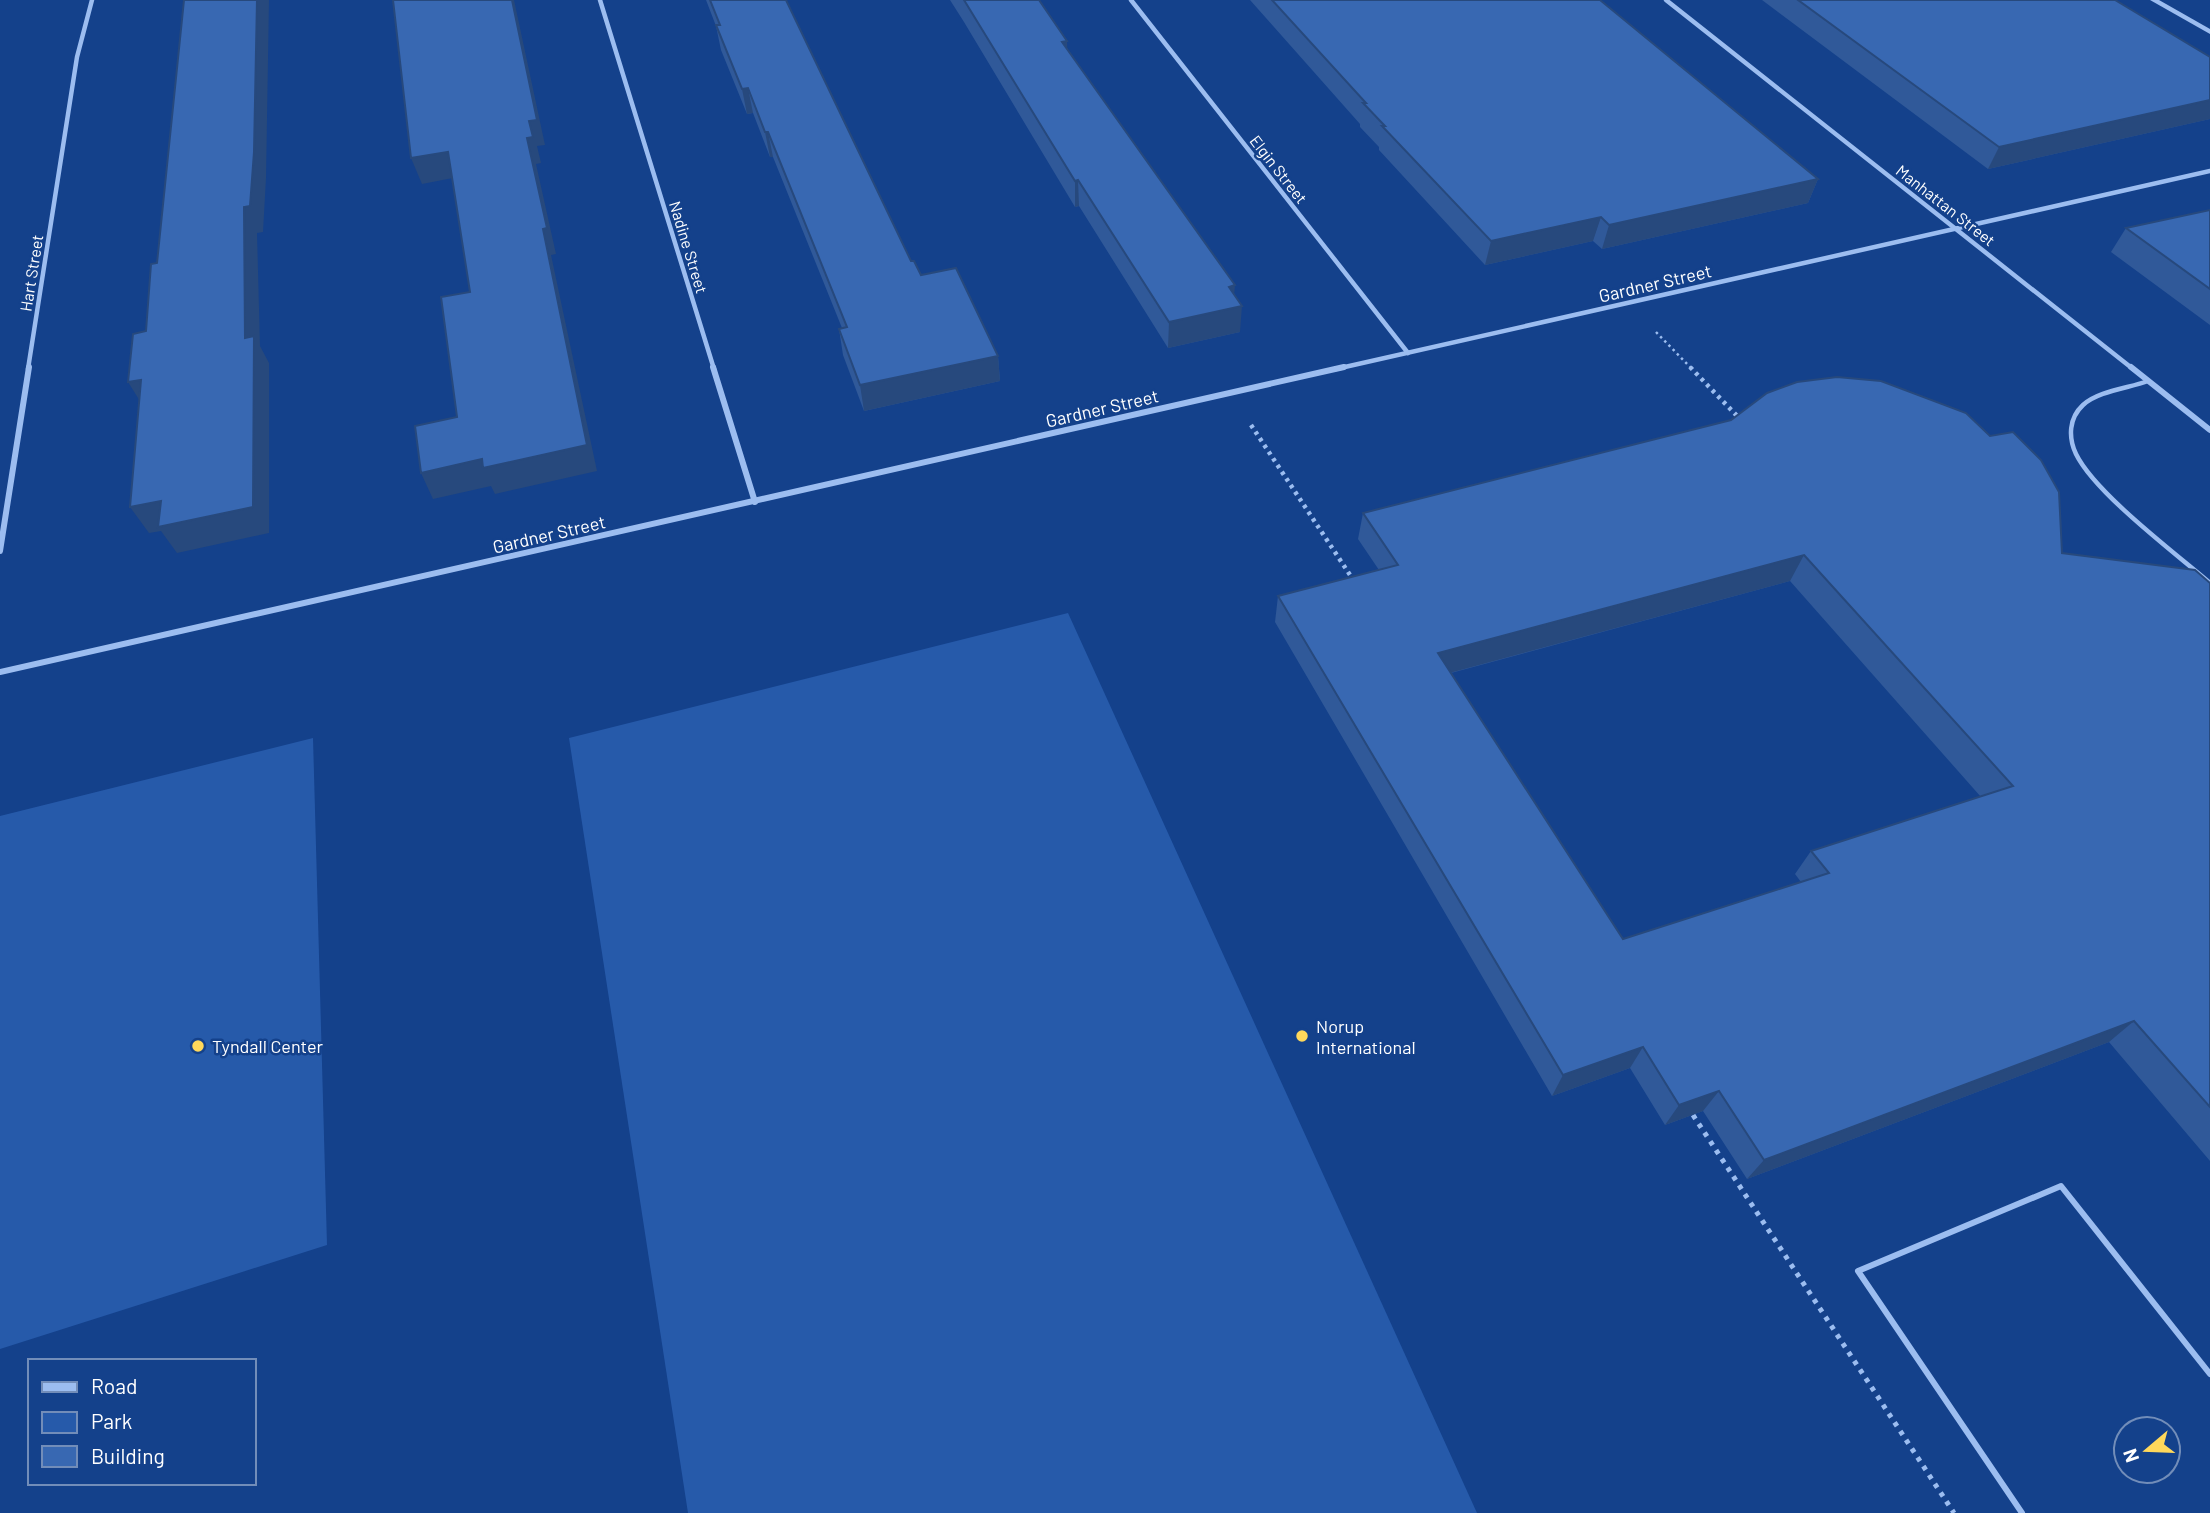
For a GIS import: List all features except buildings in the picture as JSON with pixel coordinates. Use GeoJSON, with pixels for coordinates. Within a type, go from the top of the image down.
{"type":"FeatureCollection","features":[{"type":"Feature","properties":{"kind":"street","name":"Hart Street"},"geometry":{"type":"LineString","coordinates":[[0,551],[74,70],[92,0]]}},
{"type":"Feature","properties":{"kind":"street","name":"Nadine Street"},"geometry":{"type":"LineString","coordinates":[[600,0],[755,502]]}},
{"type":"Feature","properties":{"kind":"street","name":"Elgin Street"},"geometry":{"type":"LineString","coordinates":[[1131,0],[1408,353]]}},
{"type":"Feature","properties":{"kind":"street","name":"Manhattan Street"},"geometry":{"type":"LineString","coordinates":[[1667,0],[2210,430]]}},
{"type":"Feature","properties":{"kind":"street"},"geometry":{"type":"LineString","coordinates":[[2154,0],[2210,32]]}},
{"type":"Feature","properties":{"kind":"street","name":"Gardner Street"},"geometry":{"type":"LineString","coordinates":[[0,672],[2210,171]]}},
{"type":"Feature","properties":{"kind":"lane"},"geometry":{"type":"LineString","coordinates":[[2148,382],[2085,402],[2070,419],[2070,437],[2079,458],[2096,482],[2210,583]]}},
{"type":"Feature","properties":{"kind":"lane"},"geometry":{"type":"LineString","coordinates":[[2022,1513],[1858,1272],[2061,1186],[2210,1374]]}},
{"type":"Feature","properties":{"kind":"path"},"geometry":{"type":"LineString","coordinates":[[1653,329],[1747,426]]}},
{"type":"Feature","properties":{"kind":"path"},"geometry":{"type":"LineString","coordinates":[[1249,422],[1357,587]]}},
{"type":"Feature","properties":{"kind":"path"},"geometry":{"type":"LineString","coordinates":[[1693,1115],[1954,1513]]}},
{"type":"Feature","properties":{"kind":"green space"},"geometry":{"type":"Polygon","coordinates":[[[1068,613],[1477,1513],[688,1513],[569,738],[1068,613]]]}},
{"type":"Feature","properties":{"kind":"green space"},"geometry":{"type":"Polygon","coordinates":[[[313,738],[327,1245],[0,1349],[0,816],[313,738]]]}},
{"type":"Feature","properties":{"kind":"place","name":"Norup International"},"geometry":{"type":"Point","coordinates":[1302,1036]}},
{"type":"Feature","properties":{"kind":"place","name":"Tyndall Center"},"geometry":{"type":"Point","coordinates":[198,1046]}}]}
